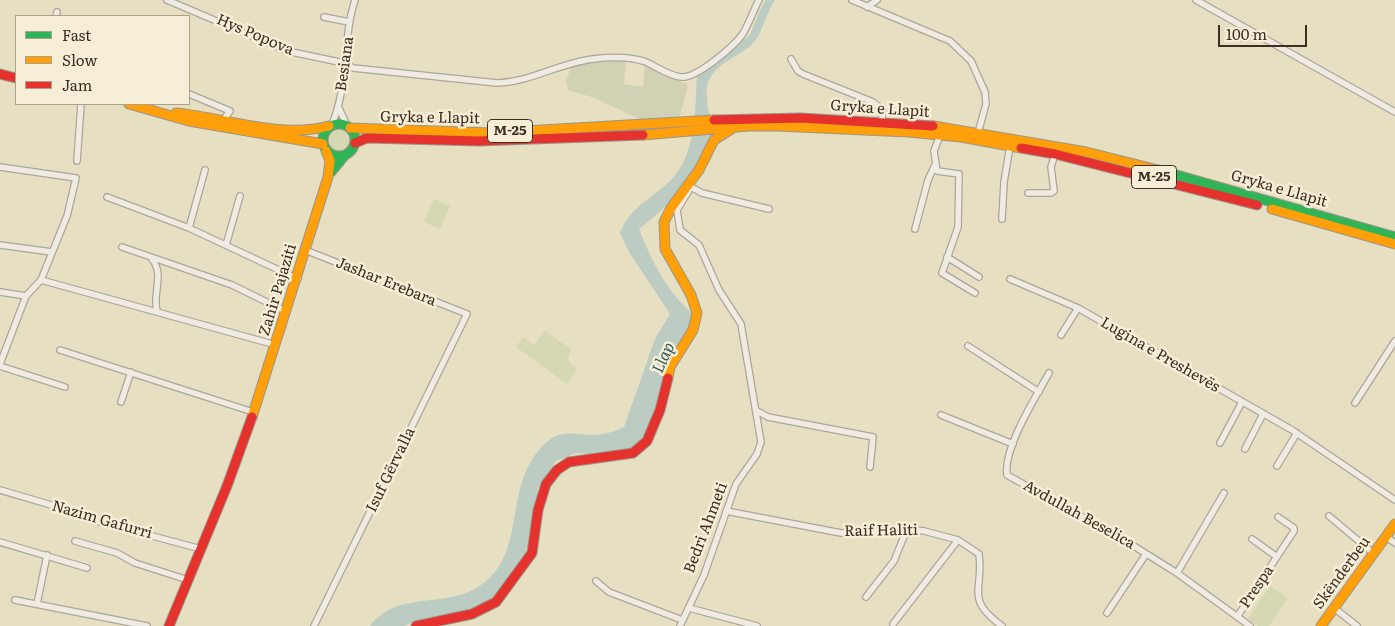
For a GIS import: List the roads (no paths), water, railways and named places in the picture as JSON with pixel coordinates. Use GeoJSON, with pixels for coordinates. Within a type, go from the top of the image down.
{"type":"FeatureCollection","features":[{"type":"Feature","properties":{"kind":"main road"},"geometry":{"type":"LineString","coordinates":[[0,74],[15,78]]}},
{"type":"Feature","properties":{"kind":"main road","name":"M-25"},"geometry":{"type":"LineString","coordinates":[[132,105],[189,121],[324,147],[334,155],[345,155]]}},
{"type":"Feature","properties":{"kind":"main road","name":"M-25"},"geometry":{"type":"LineString","coordinates":[[166,113],[199,114],[297,131],[318,130],[340,123],[348,127]]}},
{"type":"Feature","properties":{"kind":"main road","name":"Gryka e Llapit"},"geometry":{"type":"LineString","coordinates":[[348,127],[363,130],[490,133],[671,122],[801,118],[877,125],[1055,154],[1159,178],[1395,244]]}},
{"type":"Feature","properties":{"kind":"main road"},"geometry":{"type":"LineString","coordinates":[[324,147],[322,136],[331,125]]}},
{"type":"Feature","properties":{"kind":"main road","name":"Gryka e Llapit"},"geometry":{"type":"LineString","coordinates":[[355,142],[367,138],[479,141],[720,133],[732,128],[777,126],[877,125]]}},
{"type":"Feature","properties":{"kind":"main road"},"geometry":{"type":"LineString","coordinates":[[345,155],[352,150],[355,142],[354,134],[348,127]]}},
{"type":"Feature","properties":{"kind":"main road","name":"Gryka e Llapit"},"geometry":{"type":"LineString","coordinates":[[909,129],[944,127],[1067,148],[1166,172],[1395,237]]}},
{"type":"Feature","properties":{"kind":"main road"},"geometry":{"type":"LineString","coordinates":[[416,626],[472,614],[496,602],[532,554],[538,510],[546,484],[557,470],[569,462],[633,453],[647,441],[660,410],[670,367],[693,330],[698,313],[691,294],[665,249],[664,222],[671,208],[699,170],[714,140],[720,133]]}},
{"type":"Feature","properties":{"kind":"main road","name":"Zahir Pajaziti"},"geometry":{"type":"LineString","coordinates":[[324,147],[330,161],[328,177]]}},
{"type":"Feature","properties":{"kind":"main road","name":"Zahir Pajaziti"},"geometry":{"type":"LineString","coordinates":[[170,626],[228,486],[298,279],[328,177],[333,167],[345,155]]}},
{"type":"Feature","properties":{"kind":"main road","name":"Skënderbeu"},"geometry":{"type":"LineString","coordinates":[[1321,626],[1395,524]]}},
{"type":"Feature","properties":{"kind":"street","name":"Hys Popova"},"geometry":{"type":"LineString","coordinates":[[167,0],[287,51],[344,63],[353,68],[497,83],[512,82],[547,73],[568,64],[592,59],[628,58],[645,62],[676,76],[690,77],[707,68],[738,40],[759,0]]}},
{"type":"Feature","properties":{"kind":"street","name":"Besiana"},"geometry":{"type":"LineString","coordinates":[[331,125],[338,106],[349,22],[355,0]]}},
{"type":"Feature","properties":{"kind":"street"},"geometry":{"type":"LineString","coordinates":[[852,0],[950,41],[971,61],[985,92],[986,104],[978,133]]}},
{"type":"Feature","properties":{"kind":"street"},"geometry":{"type":"LineString","coordinates":[[867,7],[877,0]]}},
{"type":"Feature","properties":{"kind":"street"},"geometry":{"type":"LineString","coordinates":[[1196,0],[1395,112]]}},
{"type":"Feature","properties":{"kind":"street","name":"Besiana"},"geometry":{"type":"LineString","coordinates":[[324,16],[349,22]]}},
{"type":"Feature","properties":{"kind":"street"},"geometry":{"type":"LineString","coordinates":[[791,59],[798,71],[803,74],[874,102],[884,110],[882,119],[877,125]]}},
{"type":"Feature","properties":{"kind":"street"},"geometry":{"type":"LineString","coordinates":[[190,94],[230,111],[224,119]]}},
{"type":"Feature","properties":{"kind":"street"},"geometry":{"type":"LineString","coordinates":[[77,161],[82,105]]}},
{"type":"Feature","properties":{"kind":"street","name":"Besiana"},"geometry":{"type":"LineString","coordinates":[[338,106],[348,127]]}},
{"type":"Feature","properties":{"kind":"street"},"geometry":{"type":"LineString","coordinates":[[940,135],[934,151],[937,171],[959,174],[958,227],[942,273],[975,293]]}},
{"type":"Feature","properties":{"kind":"street"},"geometry":{"type":"LineString","coordinates":[[1002,219],[1004,182],[1010,146]]}},
{"type":"Feature","properties":{"kind":"street"},"geometry":{"type":"LineString","coordinates":[[1028,192],[1051,193],[1054,190],[1051,166],[1055,154]]}},
{"type":"Feature","properties":{"kind":"street"},"geometry":{"type":"LineString","coordinates":[[915,230],[936,160]]}},
{"type":"Feature","properties":{"kind":"street"},"geometry":{"type":"LineString","coordinates":[[0,167],[76,178],[67,216],[41,280],[26,296],[3,346],[0,365],[65,387]]}},
{"type":"Feature","properties":{"kind":"street"},"geometry":{"type":"LineString","coordinates":[[190,228],[204,170]]}},
{"type":"Feature","properties":{"kind":"street","name":"Bedri Ahmeti"},"geometry":{"type":"LineString","coordinates":[[681,623],[704,575],[736,484],[757,454],[761,442],[741,324],[719,290],[699,245],[680,230],[676,210],[690,187],[702,193],[770,208]]}},
{"type":"Feature","properties":{"kind":"street"},"geometry":{"type":"LineString","coordinates":[[226,245],[240,196]]}},
{"type":"Feature","properties":{"kind":"street"},"geometry":{"type":"LineString","coordinates":[[108,198],[190,228],[298,279]]}},
{"type":"Feature","properties":{"kind":"street"},"geometry":{"type":"LineString","coordinates":[[0,246],[52,252]]}},
{"type":"Feature","properties":{"kind":"street"},"geometry":{"type":"LineString","coordinates":[[122,247],[232,285],[287,312]]}},
{"type":"Feature","properties":{"kind":"street","name":"Jashar Erebara"},"geometry":{"type":"LineString","coordinates":[[305,250],[467,314]]}},
{"type":"Feature","properties":{"kind":"street"},"geometry":{"type":"LineString","coordinates":[[947,257],[979,277]]}},
{"type":"Feature","properties":{"kind":"street"},"geometry":{"type":"LineString","coordinates":[[151,258],[158,268],[158,288],[154,300],[157,311]]}},
{"type":"Feature","properties":{"kind":"street","name":"Lugina e Preshevës"},"geometry":{"type":"LineString","coordinates":[[1010,279],[1078,308],[1297,433],[1395,500]]}},
{"type":"Feature","properties":{"kind":"street"},"geometry":{"type":"LineString","coordinates":[[41,280],[276,345]]}},
{"type":"Feature","properties":{"kind":"street"},"geometry":{"type":"LineString","coordinates":[[0,292],[26,296]]}},
{"type":"Feature","properties":{"kind":"street"},"geometry":{"type":"LineString","coordinates":[[1061,336],[1078,308]]}},
{"type":"Feature","properties":{"kind":"street","name":"Isuf Gërvalla"},"geometry":{"type":"LineString","coordinates":[[314,626],[467,314]]}},
{"type":"Feature","properties":{"kind":"street"},"geometry":{"type":"LineString","coordinates":[[1354,402],[1395,341]]}},
{"type":"Feature","properties":{"kind":"street"},"geometry":{"type":"LineString","coordinates":[[968,346],[1038,392]]}},
{"type":"Feature","properties":{"kind":"street"},"geometry":{"type":"LineString","coordinates":[[60,350],[253,412]]}},
{"type":"Feature","properties":{"kind":"street"},"geometry":{"type":"LineString","coordinates":[[121,402],[131,372]]}},
{"type":"Feature","properties":{"kind":"street","name":"Avdullah Beselica"},"geometry":{"type":"LineString","coordinates":[[1049,373],[1013,444],[1006,468],[1007,475],[1177,573],[1250,626]]}},
{"type":"Feature","properties":{"kind":"street"},"geometry":{"type":"LineString","coordinates":[[1220,443],[1242,402]]}},
{"type":"Feature","properties":{"kind":"street"},"geometry":{"type":"LineString","coordinates":[[757,411],[768,416],[873,437],[870,467]]}},
{"type":"Feature","properties":{"kind":"street"},"geometry":{"type":"LineString","coordinates":[[1245,449],[1263,414]]}},
{"type":"Feature","properties":{"kind":"street"},"geometry":{"type":"LineString","coordinates":[[941,415],[1013,444]]}},
{"type":"Feature","properties":{"kind":"street"},"geometry":{"type":"LineString","coordinates":[[1277,466],[1297,433]]}},
{"type":"Feature","properties":{"kind":"street","name":"Nazim Gafurri"},"geometry":{"type":"LineString","coordinates":[[2,491],[58,507],[85,518],[201,549]]}},
{"type":"Feature","properties":{"kind":"street"},"geometry":{"type":"LineString","coordinates":[[1177,573],[1224,493]]}},
{"type":"Feature","properties":{"kind":"street","name":"Raif Haliti"},"geometry":{"type":"LineString","coordinates":[[726,512],[841,532],[907,529],[943,534],[958,540],[978,554],[981,570],[976,588],[979,601],[987,615],[1002,626]]}},
{"type":"Feature","properties":{"kind":"street"},"geometry":{"type":"LineString","coordinates":[[1329,516],[1373,553]]}},
{"type":"Feature","properties":{"kind":"street","name":"Prespa"},"geometry":{"type":"LineString","coordinates":[[1237,617],[1294,531],[1294,528],[1278,517]]}},
{"type":"Feature","properties":{"kind":"street"},"geometry":{"type":"LineString","coordinates":[[866,597],[894,561],[907,529]]}},
{"type":"Feature","properties":{"kind":"street","name":"Skënderbeu"},"geometry":{"type":"LineString","coordinates":[[1385,536],[1395,543]]}},
{"type":"Feature","properties":{"kind":"street","name":"Prespa"},"geometry":{"type":"LineString","coordinates":[[1252,539],[1277,557]]}},
{"type":"Feature","properties":{"kind":"street"},"geometry":{"type":"LineString","coordinates":[[893,624],[958,540]]}},
{"type":"Feature","properties":{"kind":"street"},"geometry":{"type":"LineString","coordinates":[[75,541],[117,553],[134,563],[188,580]]}},
{"type":"Feature","properties":{"kind":"street"},"geometry":{"type":"LineString","coordinates":[[0,542],[87,568]]}},
{"type":"Feature","properties":{"kind":"street"},"geometry":{"type":"LineString","coordinates":[[1107,612],[1146,554]]}},
{"type":"Feature","properties":{"kind":"street"},"geometry":{"type":"LineString","coordinates":[[37,604],[47,555]]}},
{"type":"Feature","properties":{"kind":"street"},"geometry":{"type":"LineString","coordinates":[[596,581],[609,592],[681,623]]}},
{"type":"Feature","properties":{"kind":"street"},"geometry":{"type":"LineString","coordinates":[[15,600],[147,626]]}},
{"type":"Feature","properties":{"kind":"street"},"geometry":{"type":"LineString","coordinates":[[688,608],[756,626]]}},
{"type":"Feature","properties":{"kind":"street"},"geometry":{"type":"LineString","coordinates":[[1334,608],[1357,626]]}},
{"type":"Feature","properties":{"kind":"water","name":"Llap"},"geometry":{"type":"Polygon","coordinates":[[[766,0],[775,0],[755,41],[718,68],[709,80],[707,99],[712,135],[695,172],[679,193],[639,229],[661,275],[675,296],[693,314],[688,333],[672,356],[662,379],[651,425],[641,442],[631,449],[617,453],[604,455],[577,453],[556,461],[538,488],[527,561],[493,603],[452,619],[414,622],[404,626],[370,626],[381,615],[393,608],[464,594],[478,587],[494,573],[504,556],[511,537],[518,497],[524,477],[533,458],[548,441],[563,434],[600,434],[624,427],[655,339],[670,314],[629,252],[620,233],[624,224],[635,210],[670,181],[679,170],[685,158],[690,144],[695,116],[697,74],[750,35],[766,0]]]}}]}
